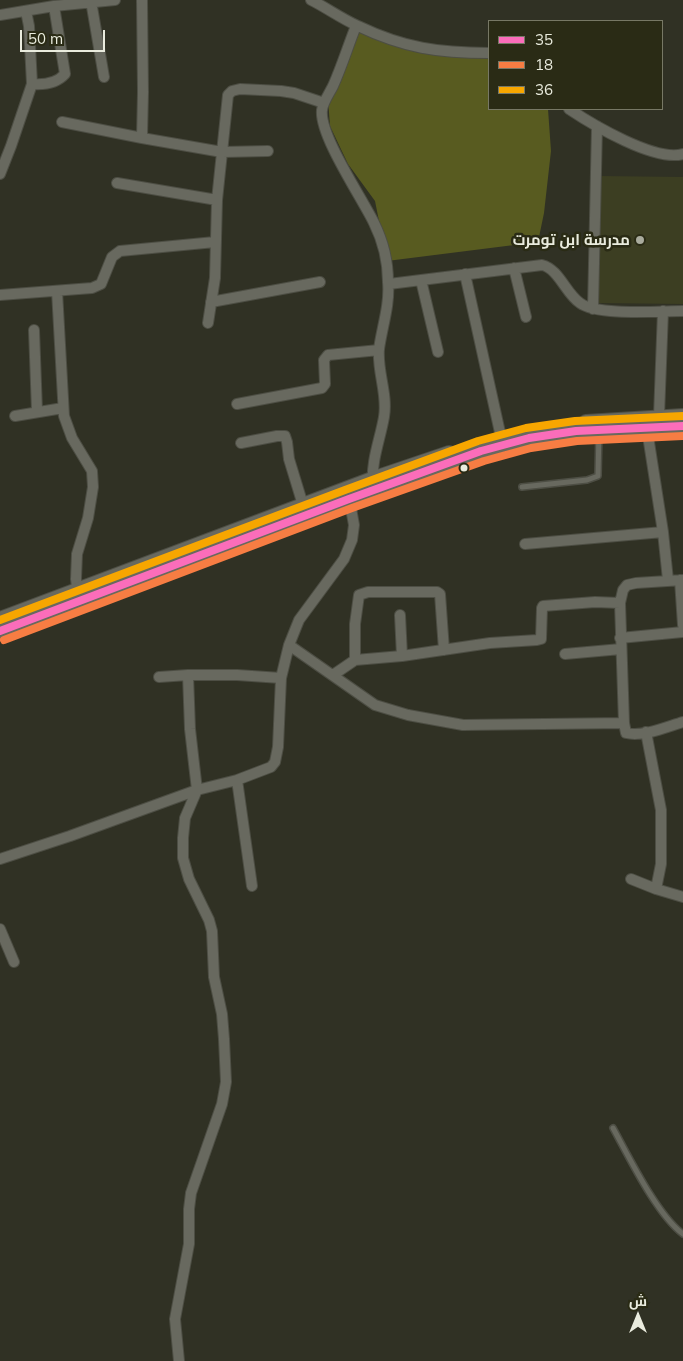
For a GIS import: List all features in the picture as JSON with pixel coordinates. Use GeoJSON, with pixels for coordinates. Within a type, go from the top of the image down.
{"type":"FeatureCollection","features":[{"type":"Feature","properties":{"kind":"main road"},"geometry":{"type":"LineString","coordinates":[[0,619],[78,596],[373,485],[481,451],[552,434],[599,430],[683,416]]}},
{"type":"Feature","properties":{"kind":"main road"},"geometry":{"type":"LineString","coordinates":[[373,485],[452,451],[501,437],[554,426],[597,420],[651,420],[683,426]]}},
{"type":"Feature","properties":{"kind":"main road"},"geometry":{"type":"LineString","coordinates":[[0,632],[78,596],[303,505],[348,494]]}},
{"type":"Feature","properties":{"kind":"street"},"geometry":{"type":"LineString","coordinates":[[0,16],[54,6],[115,0]]}},
{"type":"Feature","properties":{"kind":"street"},"geometry":{"type":"LineString","coordinates":[[142,0],[142,138]]}},
{"type":"Feature","properties":{"kind":"street"},"geometry":{"type":"LineString","coordinates":[[311,0],[356,26],[422,49],[463,53],[488,53]]}},
{"type":"Feature","properties":{"kind":"street"},"geometry":{"type":"LineString","coordinates":[[91,1],[104,77]]}},
{"type":"Feature","properties":{"kind":"street"},"geometry":{"type":"LineString","coordinates":[[32,84],[43,85],[51,83],[65,74],[54,6]]}},
{"type":"Feature","properties":{"kind":"street"},"geometry":{"type":"LineString","coordinates":[[0,174],[32,84],[29,26],[26,11]]}},
{"type":"Feature","properties":{"kind":"street"},"geometry":{"type":"LineString","coordinates":[[356,26],[324,103],[322,114],[326,131],[374,224],[384,249],[387,266],[389,284],[386,317],[379,350],[385,403],[384,416],[376,447],[373,485]]}},
{"type":"Feature","properties":{"kind":"street"},"geometry":{"type":"LineString","coordinates":[[208,323],[215,278],[217,200],[227,99],[232,91],[240,89],[288,92],[324,103]]}},
{"type":"Feature","properties":{"kind":"street"},"geometry":{"type":"LineString","coordinates":[[571,110],[597,126],[652,153],[669,156],[683,154]]}},
{"type":"Feature","properties":{"kind":"street"},"geometry":{"type":"LineString","coordinates":[[62,122],[222,152],[268,151]]}},
{"type":"Feature","properties":{"kind":"street"},"geometry":{"type":"LineString","coordinates":[[593,309],[597,126]]}},
{"type":"Feature","properties":{"kind":"street"},"geometry":{"type":"LineString","coordinates":[[117,183],[217,200]]}},
{"type":"Feature","properties":{"kind":"street"},"geometry":{"type":"LineString","coordinates":[[0,295],[98,286],[105,278],[115,253],[120,251],[215,242]]}},
{"type":"Feature","properties":{"kind":"street"},"geometry":{"type":"LineString","coordinates":[[389,284],[537,265],[546,266],[555,274],[578,303],[593,309],[683,312]]}},
{"type":"Feature","properties":{"kind":"street"},"geometry":{"type":"LineString","coordinates":[[514,268],[526,317]]}},
{"type":"Feature","properties":{"kind":"street"},"geometry":{"type":"LineString","coordinates":[[465,274],[501,437]]}},
{"type":"Feature","properties":{"kind":"street"},"geometry":{"type":"LineString","coordinates":[[421,280],[438,352]]}},
{"type":"Feature","properties":{"kind":"street"},"geometry":{"type":"LineString","coordinates":[[212,302],[320,282]]}},
{"type":"Feature","properties":{"kind":"street"},"geometry":{"type":"LineString","coordinates":[[57,291],[64,416],[72,438],[92,471],[91,503],[85,533],[77,554],[76,579],[78,596]]}},
{"type":"Feature","properties":{"kind":"street"},"geometry":{"type":"LineString","coordinates":[[663,311],[651,420],[668,580]]}},
{"type":"Feature","properties":{"kind":"street"},"geometry":{"type":"LineString","coordinates":[[34,330],[37,411]]}},
{"type":"Feature","properties":{"kind":"street"},"geometry":{"type":"LineString","coordinates":[[237,404],[322,388],[325,384],[324,360],[328,355],[379,350]]}},
{"type":"Feature","properties":{"kind":"street"},"geometry":{"type":"LineString","coordinates":[[15,416],[63,408]]}},
{"type":"Feature","properties":{"kind":"street"},"geometry":{"type":"LineString","coordinates":[[241,443],[284,436],[287,442],[289,460],[303,505]]}},
{"type":"Feature","properties":{"kind":"street"},"geometry":{"type":"LineString","coordinates":[[0,859],[197,790],[237,780],[271,767],[275,762],[278,747],[281,678],[293,631],[305,610],[344,559],[352,540],[354,525],[348,494]]}},
{"type":"Feature","properties":{"kind":"street"},"geometry":{"type":"LineString","coordinates":[[525,544],[663,532]]}},
{"type":"Feature","properties":{"kind":"street"},"geometry":{"type":"LineString","coordinates":[[683,624],[682,580],[627,585],[621,595],[620,638],[626,733],[646,732],[683,722]]}},
{"type":"Feature","properties":{"kind":"street"},"geometry":{"type":"LineString","coordinates":[[355,660],[356,614],[359,595],[368,592],[438,592],[441,600],[444,650]]}},
{"type":"Feature","properties":{"kind":"street"},"geometry":{"type":"LineString","coordinates":[[334,675],[355,660],[402,656],[490,643],[541,639],[543,606],[595,602],[620,603]]}},
{"type":"Feature","properties":{"kind":"street"},"geometry":{"type":"LineString","coordinates":[[400,615],[402,656]]}},
{"type":"Feature","properties":{"kind":"street"},"geometry":{"type":"LineString","coordinates":[[620,638],[683,632]]}},
{"type":"Feature","properties":{"kind":"street"},"geometry":{"type":"LineString","coordinates":[[289,645],[334,675],[361,697],[375,705],[408,715],[462,725],[624,723]]}},
{"type":"Feature","properties":{"kind":"street"},"geometry":{"type":"LineString","coordinates":[[565,654],[621,649]]}},
{"type":"Feature","properties":{"kind":"street"},"geometry":{"type":"LineString","coordinates":[[179,1361],[175,1319],[189,1244],[191,1193],[222,1104],[226,1082],[223,1031],[214,977],[212,930],[189,879],[183,858],[185,818],[197,790],[190,729],[188,675]]}},
{"type":"Feature","properties":{"kind":"street"},"geometry":{"type":"LineString","coordinates":[[159,677],[237,675],[281,678]]}},
{"type":"Feature","properties":{"kind":"street"},"geometry":{"type":"LineString","coordinates":[[646,732],[661,810],[661,864],[656,889]]}},
{"type":"Feature","properties":{"kind":"street"},"geometry":{"type":"LineString","coordinates":[[237,780],[252,886]]}},
{"type":"Feature","properties":{"kind":"street"},"geometry":{"type":"LineString","coordinates":[[631,879],[683,897]]}},
{"type":"Feature","properties":{"kind":"street"},"geometry":{"type":"LineString","coordinates":[[0,929],[14,962]]}},
{"type":"Feature","properties":{"kind":"lane"},"geometry":{"type":"LineString","coordinates":[[522,486],[588,480],[598,476],[599,430]]}},
{"type":"Feature","properties":{"kind":"lane"},"geometry":{"type":"LineString","coordinates":[[613,1128],[656,1202],[676,1229],[683,1234]]}},
{"type":"Feature","properties":{"kind":"shaded area","name":"مدرسة ابن تومرت"},"geometry":{"type":"Polygon","coordinates":[[[598,176],[683,177],[683,304],[596,303],[598,176]]]}},
{"type":"Feature","properties":{"kind":"green space"},"geometry":{"type":"Polygon","coordinates":[[[357,31],[415,52],[488,55],[488,110],[548,110],[551,151],[544,213],[538,242],[387,261],[375,201],[348,164],[330,126],[328,99],[357,31]]]}},
{"type":"Feature","properties":{"kind":"transit line","name":"36"},"geometry":{"type":"LineString","coordinates":[[0,620],[478,441],[526,428],[575,421],[683,416]]}},
{"type":"Feature","properties":{"kind":"transit line","name":"35"},"geometry":{"type":"LineString","coordinates":[[0,631],[481,451],[529,438],[576,431],[683,426]]}},
{"type":"Feature","properties":{"kind":"transit line","name":"18"},"geometry":{"type":"LineString","coordinates":[[4,640],[352,508],[484,461],[531,448],[577,441],[683,436]]}},
{"type":"Feature","properties":{"kind":"place","name":"مدرسة ابن تومرت"},"geometry":{"type":"Point","coordinates":[640,240]}}]}
